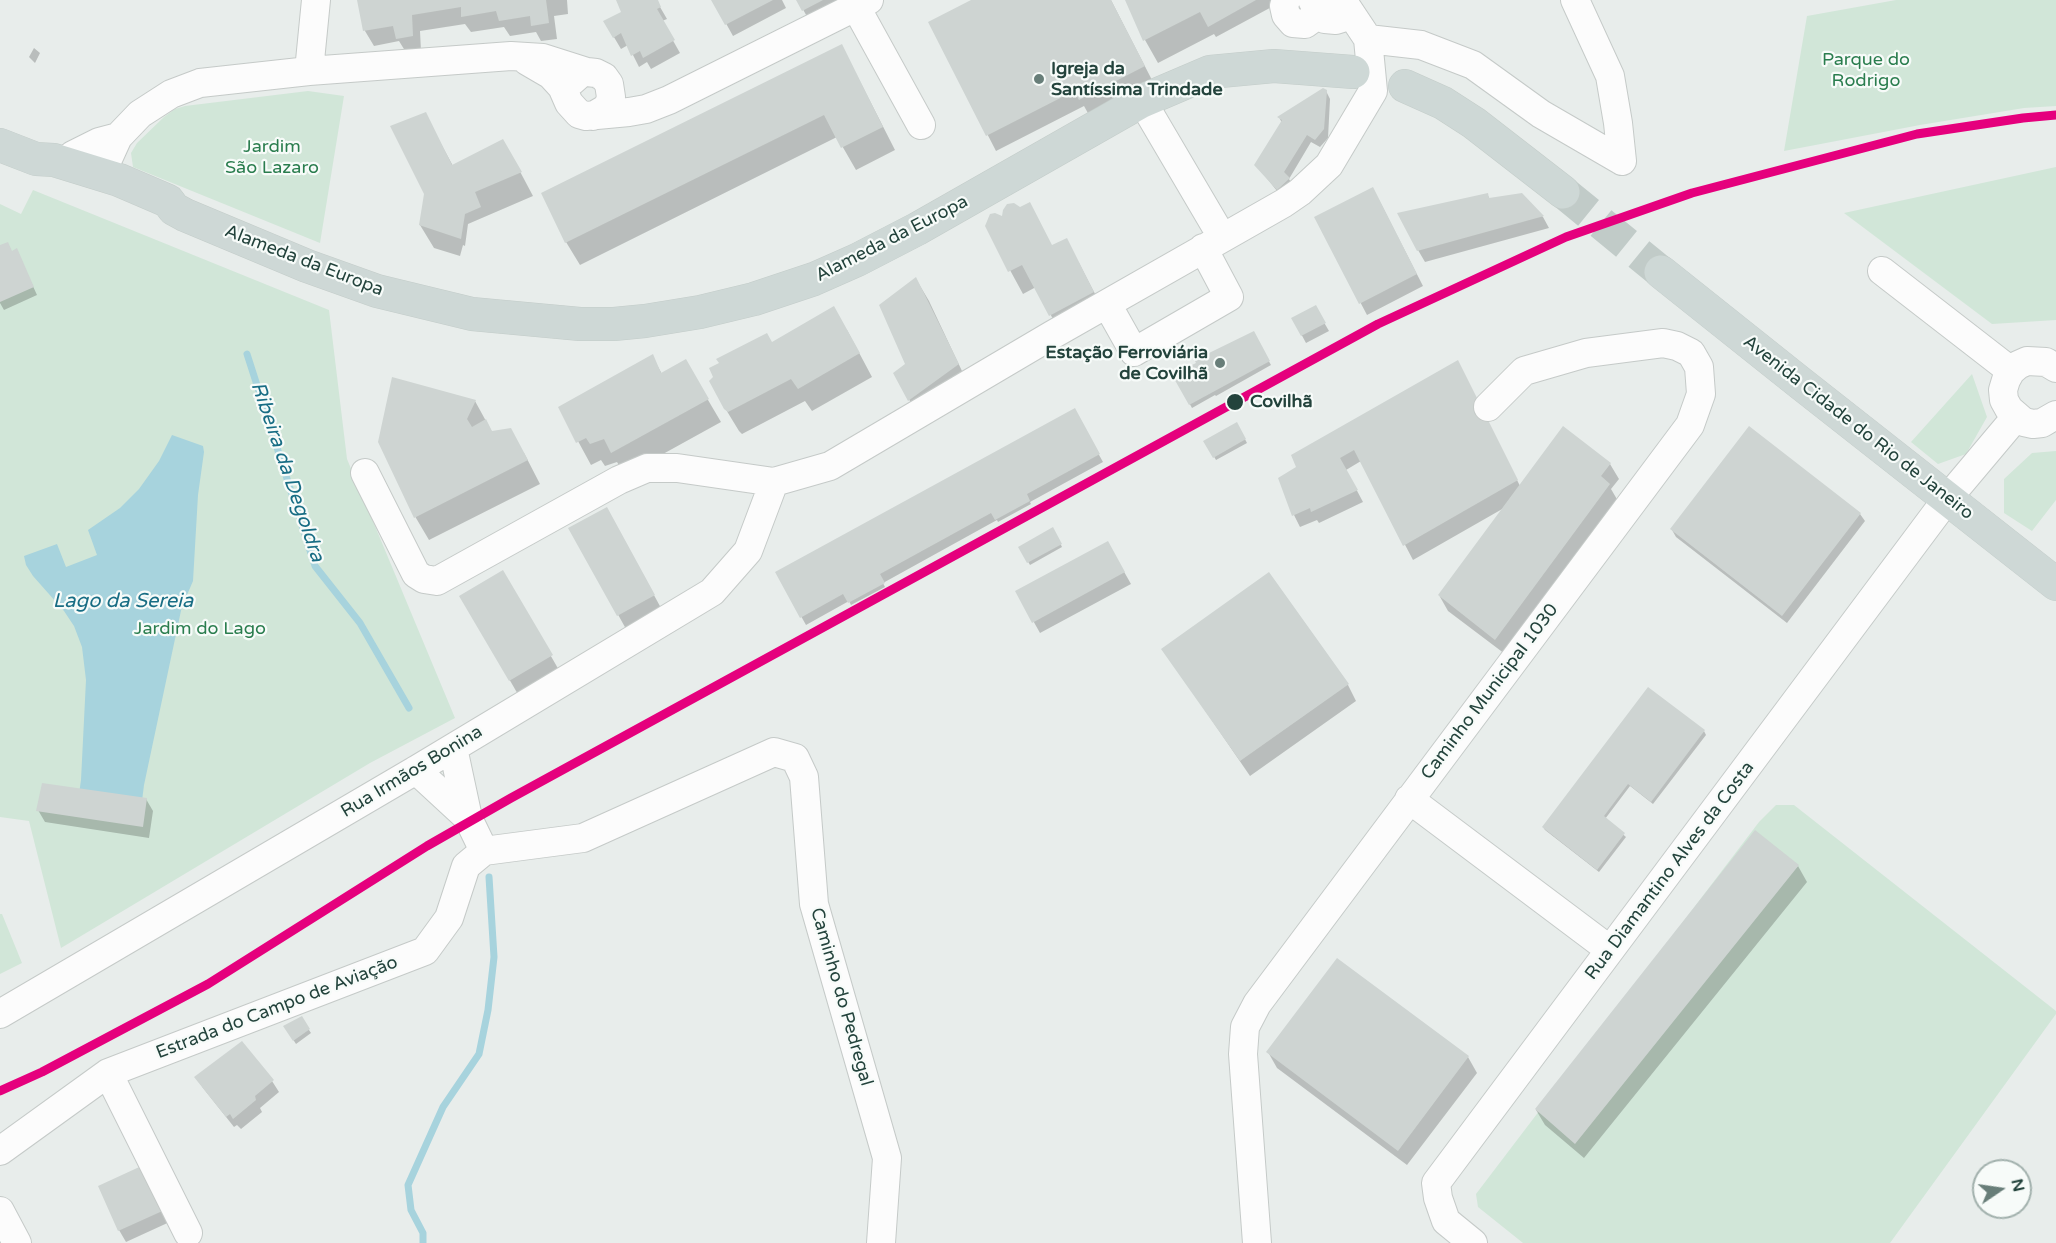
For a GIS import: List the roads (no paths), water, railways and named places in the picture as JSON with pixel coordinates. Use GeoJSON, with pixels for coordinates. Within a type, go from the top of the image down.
{"type":"FeatureCollection","features":[{"type":"Feature","properties":{"kind":"main road"},"geometry":{"type":"LineString","coordinates":[[1142,101],[1210,72],[1274,66],[1353,72]]}},
{"type":"Feature","properties":{"kind":"main road"},"geometry":{"type":"LineString","coordinates":[[1405,86],[1443,103],[1474,123],[1563,192]]}},
{"type":"Feature","properties":{"kind":"main road","name":"Alameda da Europa"},"geometry":{"type":"LineString","coordinates":[[0,145],[119,180],[168,201],[174,208],[307,266],[377,291],[437,307],[508,319],[580,324],[645,321],[700,312],[754,299],[824,274],[917,229],[1142,101]]}},
{"type":"Feature","properties":{"kind":"main road","name":"Alameda da Europa"},"geometry":{"type":"LineString","coordinates":[[62,164],[45,174],[70,184],[164,211],[174,208]]}},
{"type":"Feature","properties":{"kind":"main road","name":"Avenida Cidade do Rio de Janeiro"},"geometry":{"type":"LineString","coordinates":[[1661,272],[2056,584]]}},
{"type":"Feature","properties":{"kind":"street"},"geometry":{"type":"LineString","coordinates":[[309,71],[316,0]]}},
{"type":"Feature","properties":{"kind":"street"},"geometry":{"type":"LineString","coordinates":[[365,473],[416,574],[424,579],[437,580],[619,480],[647,468],[677,468],[774,482],[830,466],[1212,242],[1284,203],[1300,192],[1329,165],[1373,91],[1368,39],[1347,7],[1336,20],[1326,19],[1312,9],[1305,24],[1293,23],[1286,15],[1284,6],[1286,0]]}},
{"type":"Feature","properties":{"kind":"street"},"geometry":{"type":"LineString","coordinates":[[1368,39],[1420,45],[1473,64],[1541,114],[1622,161],[1610,76],[1575,0]]}},
{"type":"Feature","properties":{"kind":"street"},"geometry":{"type":"LineString","coordinates":[[511,56],[529,62],[551,75],[562,87],[569,104],[579,114],[593,116],[630,112],[646,109],[669,100],[863,3],[921,125]]}},
{"type":"Feature","properties":{"kind":"street"},"geometry":{"type":"LineString","coordinates":[[62,164],[108,159],[118,137],[140,114],[171,93],[200,83],[309,71],[511,56],[543,58],[598,78],[632,97],[669,100]]}},
{"type":"Feature","properties":{"kind":"street"},"geometry":{"type":"LineString","coordinates":[[567,97],[567,89],[574,77],[598,78]]}},
{"type":"Feature","properties":{"kind":"street"},"geometry":{"type":"LineString","coordinates":[[593,116],[605,109],[611,97],[598,78]]}},
{"type":"Feature","properties":{"kind":"street"},"geometry":{"type":"LineString","coordinates":[[1107,304],[1134,352],[1229,297],[1212,242],[1142,101]]}},
{"type":"Feature","properties":{"kind":"street"},"geometry":{"type":"LineString","coordinates":[[118,137],[114,164],[119,180]]}},
{"type":"Feature","properties":{"kind":"street"},"geometry":{"type":"LineString","coordinates":[[1882,271],[2011,371]]}},
{"type":"Feature","properties":{"kind":"street","name":"Caminho Municipal 1030"},"geometry":{"type":"LineString","coordinates":[[1257,1243],[1243,1054],[1245,1027],[1257,1004],[1690,425],[1701,394],[1699,368],[1691,353],[1664,343],[1586,353],[1524,371],[1488,407]]}},
{"type":"Feature","properties":{"kind":"street"},"geometry":{"type":"LineString","coordinates":[[2056,367],[2036,360],[2018,365],[2011,371],[2003,390],[2008,409],[2024,422],[2042,423],[2056,415]]}},
{"type":"Feature","properties":{"kind":"street","name":"Rua Diamantino Alves da Costa"},"geometry":{"type":"LineString","coordinates":[[1473,1243],[1446,1221],[1438,1198],[1436,1183],[1947,499],[2016,417]]}},
{"type":"Feature","properties":{"kind":"street","name":"Rua Irmãos Bonina"},"geometry":{"type":"LineString","coordinates":[[0,1014],[416,770],[712,592],[748,551],[774,482]]}},
{"type":"Feature","properties":{"kind":"street"},"geometry":{"type":"LineString","coordinates":[[453,748],[468,818],[484,851]]}},
{"type":"Feature","properties":{"kind":"street","name":"Caminho do Pedregal"},"geometry":{"type":"LineString","coordinates":[[484,851],[583,838],[774,752],[795,758],[804,777],[813,904],[887,1158],[882,1243]]}},
{"type":"Feature","properties":{"kind":"street"},"geometry":{"type":"LineString","coordinates":[[416,770],[468,818]]}},
{"type":"Feature","properties":{"kind":"street"},"geometry":{"type":"LineString","coordinates":[[1409,799],[1610,950]]}},
{"type":"Feature","properties":{"kind":"street","name":"Estrada do Campo de Aviação"},"geometry":{"type":"LineString","coordinates":[[0,1151],[108,1074],[425,951],[449,918],[466,866],[484,851]]}},
{"type":"Feature","properties":{"kind":"street"},"geometry":{"type":"LineString","coordinates":[[108,1074],[188,1233]]}},
{"type":"Feature","properties":{"kind":"street"},"geometry":{"type":"LineString","coordinates":[[0,1211],[17,1243]]}},
{"type":"Feature","properties":{"kind":"water","name":"Lago da Sereia"},"geometry":{"type":"Polygon","coordinates":[[[172,435],[203,446],[204,452],[198,495],[193,581],[187,595],[178,602],[182,606],[144,785],[139,825],[76,815],[81,780],[86,680],[82,647],[74,626],[33,576],[26,565],[24,556],[57,544],[66,567],[97,555],[88,530],[120,508],[139,489],[159,461],[172,435]]]}},
{"type":"Feature","properties":{"kind":"waterway","name":"Ribeira da Degoldra"},"geometry":{"type":"LineString","coordinates":[[247,354],[315,566],[360,623],[409,708]]}},
{"type":"Feature","properties":{"kind":"waterway","name":"Ribeira da Degoldra"},"geometry":{"type":"LineString","coordinates":[[423,1243],[423,1233],[411,1210],[408,1185],[443,1107],[479,1054],[488,1010],[494,957],[489,877]]}},
{"type":"Feature","properties":{"kind":"tunnel"},"geometry":{"type":"LineString","coordinates":[[1563,192],[1661,272]]}},
{"type":"Feature","properties":{"kind":"place","name":"Igreja da Santíssima Trindade"},"geometry":{"type":"Point","coordinates":[1039,79]}},
{"type":"Feature","properties":{"kind":"place","name":"Estação Ferroviária de Covilhã"},"geometry":{"type":"Point","coordinates":[1220,363]}},
{"type":"Feature","properties":{"kind":"place","name":"Covilhã"},"geometry":{"type":"Point","coordinates":[1235,402]}},
{"type":"Feature","properties":{"kind":"park label","name":"Parque do Rodrigo"},"geometry":{"type":"Point","coordinates":[1866,70]}},
{"type":"Feature","properties":{"kind":"park label","name":"Jardim São Lazaro"},"geometry":{"type":"Point","coordinates":[272,157]}},
{"type":"Feature","properties":{"kind":"park label","name":"Jardim do Lago"},"geometry":{"type":"Point","coordinates":[200,629]}}]}
